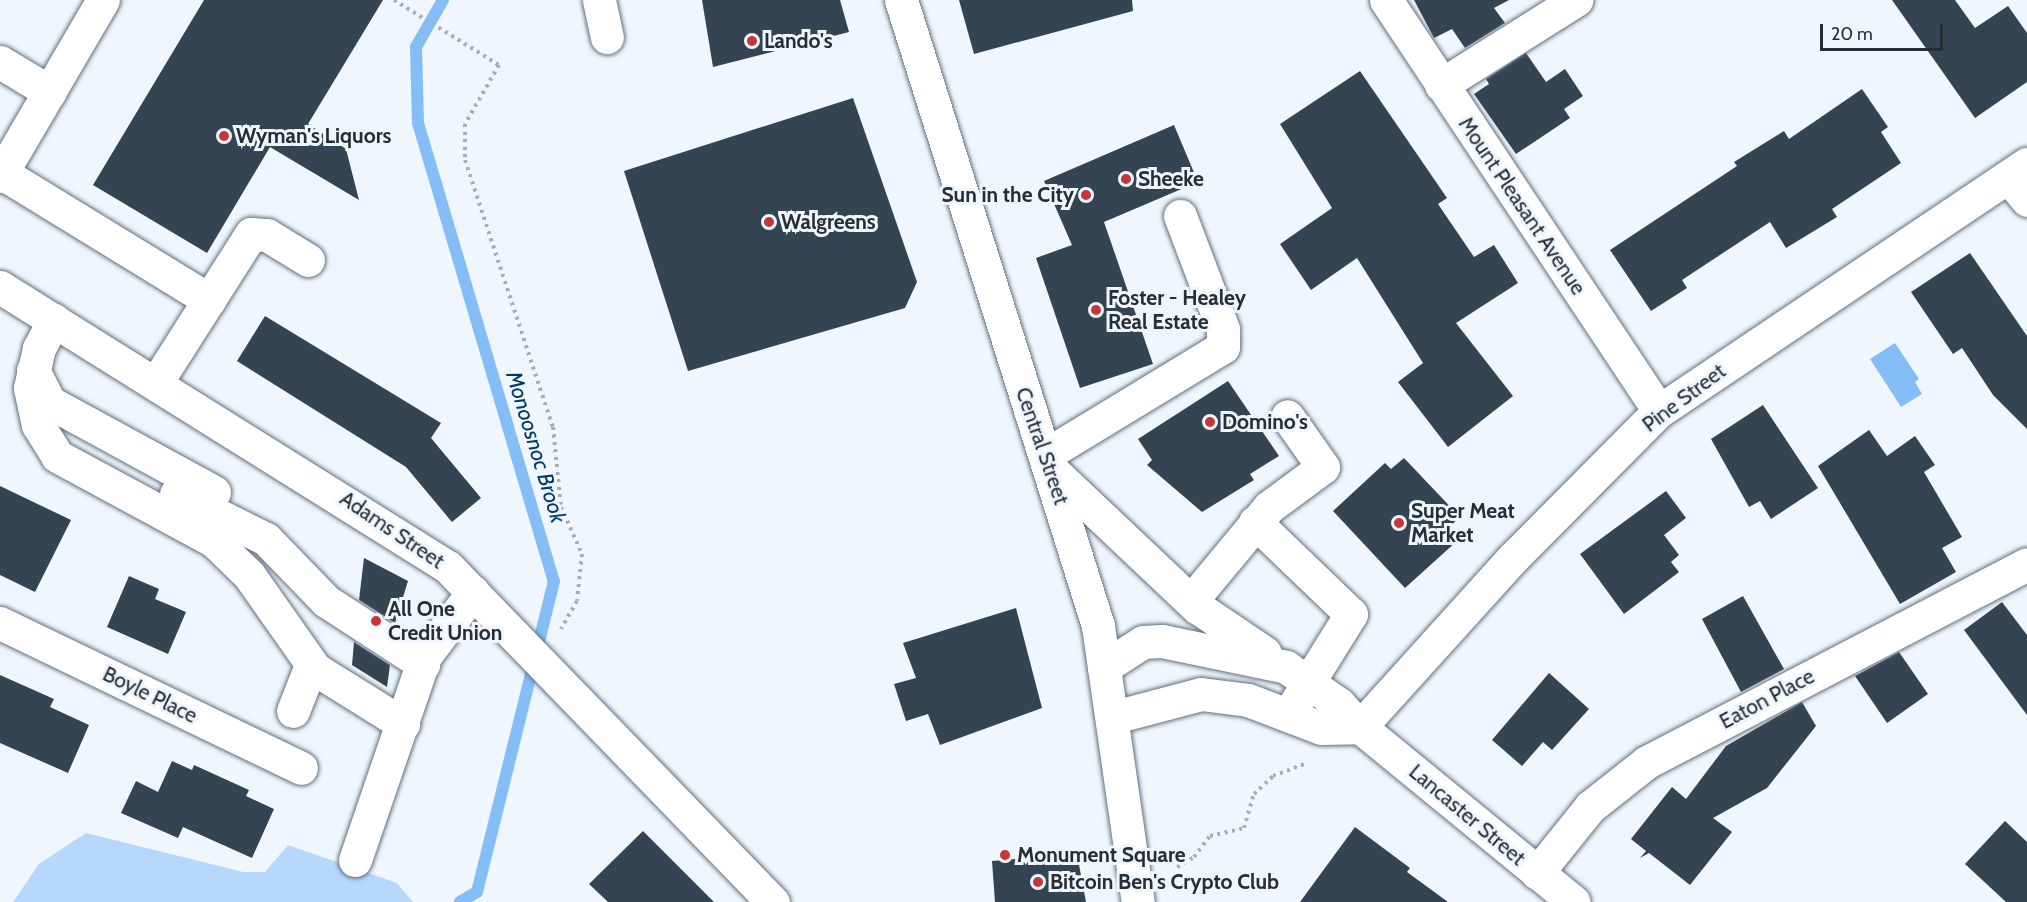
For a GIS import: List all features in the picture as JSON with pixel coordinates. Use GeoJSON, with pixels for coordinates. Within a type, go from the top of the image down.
{"type":"FeatureCollection","features":[{"type":"Feature","properties":{"kind":"street"},"geometry":{"type":"LineString","coordinates":[[103,0],[1,174],[209,300]]}},
{"type":"Feature","properties":{"kind":"street"},"geometry":{"type":"LineString","coordinates":[[598,0],[607,37]]}},
{"type":"Feature","properties":{"kind":"street","name":"Central Street"},"geometry":{"type":"LineString","coordinates":[[901,0],[1006,345],[1050,462],[1104,667],[1114,717],[1138,902]]}},
{"type":"Feature","properties":{"kind":"street","name":"Mount Pleasant Avenue"},"geometry":{"type":"LineString","coordinates":[[1386,0],[1659,411]]}},
{"type":"Feature","properties":{"kind":"street"},"geometry":{"type":"LineString","coordinates":[[1441,85],[1576,0]]}},
{"type":"Feature","properties":{"kind":"street"},"geometry":{"type":"LineString","coordinates":[[0,62],[50,92]]}},
{"type":"Feature","properties":{"kind":"street","name":"Pine Street"},"geometry":{"type":"LineString","coordinates":[[1360,727],[1503,568],[1659,411],[2020,181]]}},
{"type":"Feature","properties":{"kind":"street"},"geometry":{"type":"LineString","coordinates":[[1180,216],[1223,329],[1223,347],[1050,462],[1191,601],[1298,675]]}},
{"type":"Feature","properties":{"kind":"street"},"geometry":{"type":"LineString","coordinates":[[156,383],[251,234],[267,235],[308,260]]}},
{"type":"Feature","properties":{"kind":"street","name":"Adams Street"},"geometry":{"type":"LineString","coordinates":[[0,287],[412,540],[473,592],[509,628],[564,691],[773,902]]}},
{"type":"Feature","properties":{"kind":"street"},"geometry":{"type":"LineString","coordinates":[[54,320],[33,366],[32,405],[57,456],[270,573],[332,634],[423,665]]}},
{"type":"Feature","properties":{"kind":"street"},"geometry":{"type":"LineString","coordinates":[[33,366],[49,402],[276,526],[340,590],[423,665]]}},
{"type":"Feature","properties":{"kind":"street"},"geometry":{"type":"LineString","coordinates":[[1191,601],[1255,522],[1323,467],[1287,416]]}},
{"type":"Feature","properties":{"kind":"street"},"geometry":{"type":"LineString","coordinates":[[1255,522],[1349,609],[1350,621],[1298,675],[1288,715]]}},
{"type":"Feature","properties":{"kind":"street"},"geometry":{"type":"LineString","coordinates":[[214,541],[249,574],[312,664],[404,724]]}},
{"type":"Feature","properties":{"kind":"street","name":"Eaton Place"},"geometry":{"type":"LineString","coordinates":[[1538,873],[1590,807],[1647,762],[2027,564]]}},
{"type":"Feature","properties":{"kind":"street"},"geometry":{"type":"LineString","coordinates":[[355,860],[423,665],[473,592]]}},
{"type":"Feature","properties":{"kind":"street","name":"Boyle Place"},"geometry":{"type":"LineString","coordinates":[[0,623],[301,768]]}},
{"type":"Feature","properties":{"kind":"street","name":"Lancaster Street"},"geometry":{"type":"LineString","coordinates":[[1104,667],[1143,642],[1162,640],[1298,675],[1574,902]]}},
{"type":"Feature","properties":{"kind":"street"},"geometry":{"type":"LineString","coordinates":[[293,711],[312,664]]}},
{"type":"Feature","properties":{"kind":"street"},"geometry":{"type":"LineString","coordinates":[[1114,717],[1202,694],[1248,700],[1321,728],[1360,727]]}},
{"type":"Feature","properties":{"kind":"path"},"geometry":{"type":"LineString","coordinates":[[394,0],[398,6],[499,65],[465,124],[465,159],[553,427],[561,507],[582,554],[577,601],[558,636]]}},
{"type":"Feature","properties":{"kind":"path"},"geometry":{"type":"LineString","coordinates":[[1177,867],[1194,857],[1210,836],[1244,828],[1254,794],[1273,776],[1309,762]]}},
{"type":"Feature","properties":{"kind":"shaded area"},"geometry":{"type":"Polygon","coordinates":[[[1895,343],[1919,379],[1915,382],[1922,394],[1901,407],[1870,359],[1895,343]]]}},
{"type":"Feature","properties":{"kind":"shaded area"},"geometry":{"type":"Polygon","coordinates":[[[86,833],[243,872],[265,872],[288,845],[397,883],[413,902],[13,902],[39,864],[86,833]]]}},
{"type":"Feature","properties":{"kind":"building","name":"Wyman's Liquors"},"geometry":{"type":"Polygon","coordinates":[[[204,0],[383,0],[308,124],[346,149],[359,200],[270,147],[207,253],[93,185],[204,0]]]}},
{"type":"Feature","properties":{"kind":"building","name":"Lando's"},"geometry":{"type":"Polygon","coordinates":[[[702,0],[840,0],[849,32],[713,67],[702,0]]]}},
{"type":"Feature","properties":{"kind":"building"},"geometry":{"type":"Polygon","coordinates":[[[959,0],[1132,0],[1133,11],[974,54],[959,0]]]}},
{"type":"Feature","properties":{"kind":"building"},"geometry":{"type":"Polygon","coordinates":[[[1414,0],[1509,0],[1494,8],[1505,23],[1465,48],[1452,29],[1434,38],[1414,0]]]}},
{"type":"Feature","properties":{"kind":"building"},"geometry":{"type":"Polygon","coordinates":[[[1892,0],[1955,0],[1975,28],[2008,6],[2027,33],[2027,82],[1975,118],[1892,0]]]}},
{"type":"Feature","properties":{"kind":"building"},"geometry":{"type":"Polygon","coordinates":[[[1526,53],[1546,82],[1565,69],[1583,96],[1564,109],[1570,118],[1516,154],[1474,94],[1489,84],[1486,79],[1526,53]]]}},
{"type":"Feature","properties":{"kind":"building"},"geometry":{"type":"Polygon","coordinates":[[[1360,71],[1447,198],[1438,204],[1474,257],[1494,245],[1518,283],[1456,323],[1513,396],[1448,447],[1398,382],[1423,363],[1357,258],[1311,290],[1280,244],[1332,208],[1280,124],[1360,71]]]}},
{"type":"Feature","properties":{"kind":"building"},"geometry":{"type":"Polygon","coordinates":[[[1862,89],[1888,127],[1881,132],[1901,163],[1832,209],[1837,217],[1786,248],[1770,222],[1682,280],[1687,288],[1651,311],[1610,250],[1737,166],[1734,162],[1784,131],[1789,139],[1862,89]]]}},
{"type":"Feature","properties":{"kind":"building","name":"Walgreens"},"geometry":{"type":"Polygon","coordinates":[[[853,98],[917,282],[905,308],[688,371],[624,171],[853,98]]]}},
{"type":"Feature","properties":{"kind":"building"},"geometry":{"type":"Polygon","coordinates":[[[1174,125],[1198,182],[1104,222],[1153,364],[1080,388],[1036,258],[1072,245],[1044,181],[1174,125]]]}},
{"type":"Feature","properties":{"kind":"building"},"geometry":{"type":"Polygon","coordinates":[[[1970,253],[2027,336],[2027,429],[1993,395],[1962,348],[1953,354],[1911,292],[1970,253]]]}},
{"type":"Feature","properties":{"kind":"building"},"geometry":{"type":"Polygon","coordinates":[[[265,316],[441,423],[431,438],[481,498],[452,522],[406,467],[237,361],[265,316]]]}},
{"type":"Feature","properties":{"kind":"building","name":"Domino's"},"geometry":{"type":"Polygon","coordinates":[[[1228,381],[1279,456],[1250,474],[1254,480],[1202,512],[1147,465],[1152,460],[1138,439],[1228,381]]]}},
{"type":"Feature","properties":{"kind":"building"},"geometry":{"type":"Polygon","coordinates":[[[1763,405],[1818,488],[1771,519],[1760,501],[1749,507],[1711,439],[1763,405]]]}},
{"type":"Feature","properties":{"kind":"building"},"geometry":{"type":"Polygon","coordinates":[[[1869,430],[1887,456],[1915,436],[1935,465],[1924,472],[1962,537],[1942,548],[1956,572],[1900,604],[1818,466],[1869,430]]]}},
{"type":"Feature","properties":{"kind":"building","name":"Super Meat Market"},"geometry":{"type":"Polygon","coordinates":[[[1404,458],[1460,517],[1446,530],[1457,541],[1405,588],[1333,511],[1385,463],[1391,469],[1404,458]]]}},
{"type":"Feature","properties":{"kind":"building"},"geometry":{"type":"Polygon","coordinates":[[[0,486],[71,520],[35,592],[0,575],[0,486]]]}},
{"type":"Feature","properties":{"kind":"building"},"geometry":{"type":"Polygon","coordinates":[[[1666,491],[1686,518],[1664,535],[1679,555],[1671,562],[1679,572],[1624,614],[1580,554],[1666,491]]]}},
{"type":"Feature","properties":{"kind":"building"},"geometry":{"type":"Polygon","coordinates":[[[364,558],[408,581],[395,623],[359,600],[364,558]]]}},
{"type":"Feature","properties":{"kind":"building"},"geometry":{"type":"Polygon","coordinates":[[[129,576],[159,589],[155,599],[186,612],[168,654],[107,627],[129,576]]]}},
{"type":"Feature","properties":{"kind":"building"},"geometry":{"type":"Polygon","coordinates":[[[1743,596],[1784,669],[1741,692],[1702,619],[1743,596]]]}},
{"type":"Feature","properties":{"kind":"building"},"geometry":{"type":"Polygon","coordinates":[[[2002,602],[2027,635],[2027,715],[1964,630],[2002,602]]]}},
{"type":"Feature","properties":{"kind":"building"},"geometry":{"type":"Polygon","coordinates":[[[1016,608],[1042,708],[940,745],[928,714],[906,721],[894,684],[916,678],[903,643],[1016,608]]]}},
{"type":"Feature","properties":{"kind":"building"},"geometry":{"type":"Polygon","coordinates":[[[354,642],[390,665],[387,687],[352,665],[354,642]]]}},
{"type":"Feature","properties":{"kind":"building"},"geometry":{"type":"Polygon","coordinates":[[[1899,652],[1928,694],[1887,723],[1855,676],[1899,652]]]}},
{"type":"Feature","properties":{"kind":"building"},"geometry":{"type":"Polygon","coordinates":[[[1549,673],[1589,709],[1552,750],[1543,742],[1522,766],[1492,740],[1549,673]]]}},
{"type":"Feature","properties":{"kind":"building"},"geometry":{"type":"Polygon","coordinates":[[[0,675],[54,699],[50,707],[89,725],[68,773],[0,743],[0,675]]]}},
{"type":"Feature","properties":{"kind":"building"},"geometry":{"type":"Polygon","coordinates":[[[1802,702],[1816,726],[1767,788],[1713,818],[1732,832],[1690,885],[1649,853],[1640,858],[1646,851],[1631,839],[1672,787],[1686,799],[1726,746],[1802,702]]]}},
{"type":"Feature","properties":{"kind":"building"},"geometry":{"type":"Polygon","coordinates":[[[172,761],[192,770],[194,765],[249,790],[246,796],[274,809],[252,858],[183,827],[178,838],[121,813],[136,781],[158,792],[172,761]]]}},
{"type":"Feature","properties":{"kind":"building"},"geometry":{"type":"Polygon","coordinates":[[[2005,821],[2027,842],[2027,902],[2006,902],[1965,864],[2005,821]]]}},
{"type":"Feature","properties":{"kind":"building"},"geometry":{"type":"Polygon","coordinates":[[[1355,827],[1410,868],[1407,872],[1448,902],[1300,902],[1355,827]]]}},
{"type":"Feature","properties":{"kind":"building"},"geometry":{"type":"Polygon","coordinates":[[[643,831],[714,902],[608,902],[589,884],[643,831]]]}},
{"type":"Feature","properties":{"kind":"building","name":"Bitcoin Ben's Crypto Club"},"geometry":{"type":"Polygon","coordinates":[[[1077,854],[1086,902],[995,902],[992,861],[1077,854]]]}},
{"type":"Feature","properties":{"kind":"waterway","name":"Monoosnoc Brook"},"geometry":{"type":"LineString","coordinates":[[443,0],[416,47],[418,123],[554,581],[477,892],[460,902]]}},
{"type":"Feature","properties":{"kind":"place","name":"Lando's"},"geometry":{"type":"Point","coordinates":[752,41]}},
{"type":"Feature","properties":{"kind":"place","name":"Wyman's Liquors"},"geometry":{"type":"Point","coordinates":[224,136]}},
{"type":"Feature","properties":{"kind":"place","name":"Sheeke"},"geometry":{"type":"Point","coordinates":[1126,179]}},
{"type":"Feature","properties":{"kind":"place","name":"Sun in the City"},"geometry":{"type":"Point","coordinates":[1086,195]}},
{"type":"Feature","properties":{"kind":"place","name":"Walgreens"},"geometry":{"type":"Point","coordinates":[769,222]}},
{"type":"Feature","properties":{"kind":"place","name":"Foster - Healey Real Estate"},"geometry":{"type":"Point","coordinates":[1096,310]}},
{"type":"Feature","properties":{"kind":"place","name":"Domino's"},"geometry":{"type":"Point","coordinates":[1210,422]}},
{"type":"Feature","properties":{"kind":"place","name":"Super Meat Market"},"geometry":{"type":"Point","coordinates":[1399,523]}},
{"type":"Feature","properties":{"kind":"place","name":"All One Credit Union"},"geometry":{"type":"Point","coordinates":[376,621]}},
{"type":"Feature","properties":{"kind":"place","name":"Monument Square"},"geometry":{"type":"Point","coordinates":[1005,855]}},
{"type":"Feature","properties":{"kind":"place","name":"Bitcoin Ben's Crypto Club"},"geometry":{"type":"Point","coordinates":[1038,882]}}]}
